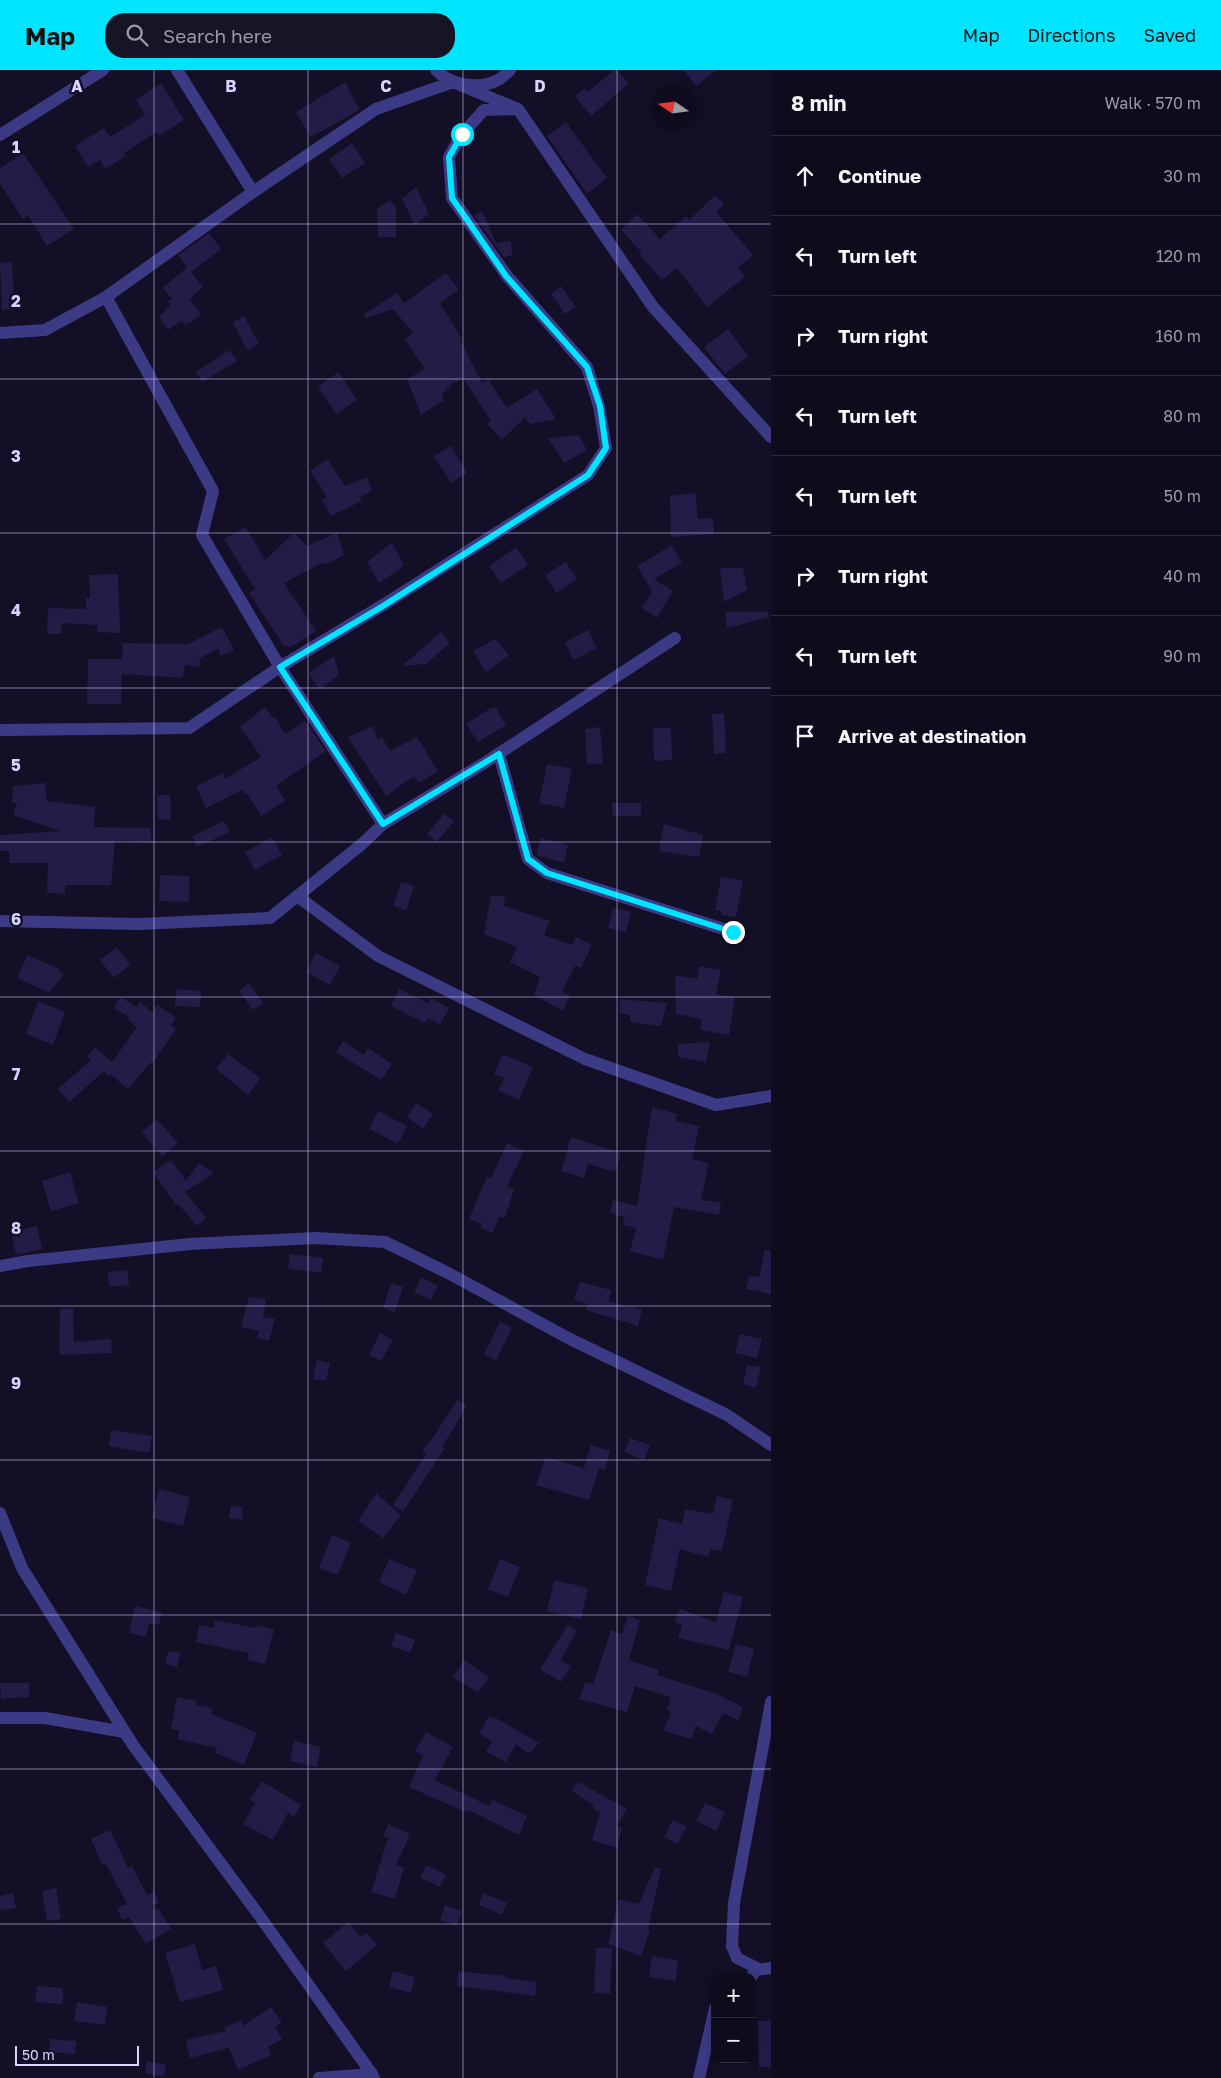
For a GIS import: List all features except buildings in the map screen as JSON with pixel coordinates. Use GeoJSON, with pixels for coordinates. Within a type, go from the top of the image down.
{"type":"FeatureCollection","features":[{"type":"Feature","properties":{"kind":"street"},"geometry":{"type":"LineString","coordinates":[[0,135],[103,70]]}},
{"type":"Feature","properties":{"kind":"street"},"geometry":{"type":"LineString","coordinates":[[177,70],[253,192]]}},
{"type":"Feature","properties":{"kind":"street"},"geometry":{"type":"LineString","coordinates":[[436,70],[453,82],[518,109],[653,307],[771,437]]}},
{"type":"Feature","properties":{"kind":"street"},"geometry":{"type":"LineString","coordinates":[[0,333],[45,330],[106,297],[253,192],[376,110],[453,82],[477,85],[498,80],[510,70]]}},
{"type":"Feature","properties":{"kind":"street"},"geometry":{"type":"LineString","coordinates":[[0,730],[189,728],[280,667],[383,606],[588,475],[606,448],[600,406],[587,367],[506,276],[452,198],[449,157],[462,134],[484,110],[518,109]]}},
{"type":"Feature","properties":{"kind":"street"},"geometry":{"type":"LineString","coordinates":[[106,297],[213,490],[202,535],[280,667],[383,824]]}},
{"type":"Feature","properties":{"kind":"street"},"geometry":{"type":"LineString","coordinates":[[0,922],[139,924],[270,918],[362,844],[383,824],[499,754],[675,638]]}},
{"type":"Feature","properties":{"kind":"street"},"geometry":{"type":"LineString","coordinates":[[499,754],[528,859],[547,873],[733,932]]}},
{"type":"Feature","properties":{"kind":"street"},"geometry":{"type":"LineString","coordinates":[[297,896],[378,956],[585,1059],[716,1105],[771,1096]]}},
{"type":"Feature","properties":{"kind":"street"},"geometry":{"type":"LineString","coordinates":[[0,1266],[28,1261],[190,1244],[316,1238],[384,1242],[448,1273],[570,1339],[727,1415],[771,1445]]}},
{"type":"Feature","properties":{"kind":"street"},"geometry":{"type":"LineString","coordinates":[[0,1513],[5,1540],[124,1732],[256,1911],[373,2076]]}},
{"type":"Feature","properties":{"kind":"street"},"geometry":{"type":"LineString","coordinates":[[760,1971],[737,1958],[732,1946],[734,1903],[771,1702]]}},
{"type":"Feature","properties":{"kind":"street"},"geometry":{"type":"LineString","coordinates":[[0,1718],[45,1718],[124,1732]]}},
{"type":"Feature","properties":{"kind":"street"},"geometry":{"type":"LineString","coordinates":[[699,2078],[713,2018]]}},
{"type":"Feature","properties":{"kind":"street"},"geometry":{"type":"LineString","coordinates":[[319,2078],[373,2076]]}},
{"type":"Feature","properties":{"kind":"route"},"geometry":{"type":"LineString","coordinates":[[462,134],[449,157],[452,198],[506,276],[587,367],[600,406],[606,448],[588,475],[383,606],[280,667],[383,824],[499,754],[528,859],[547,873],[733,932]]}}]}
